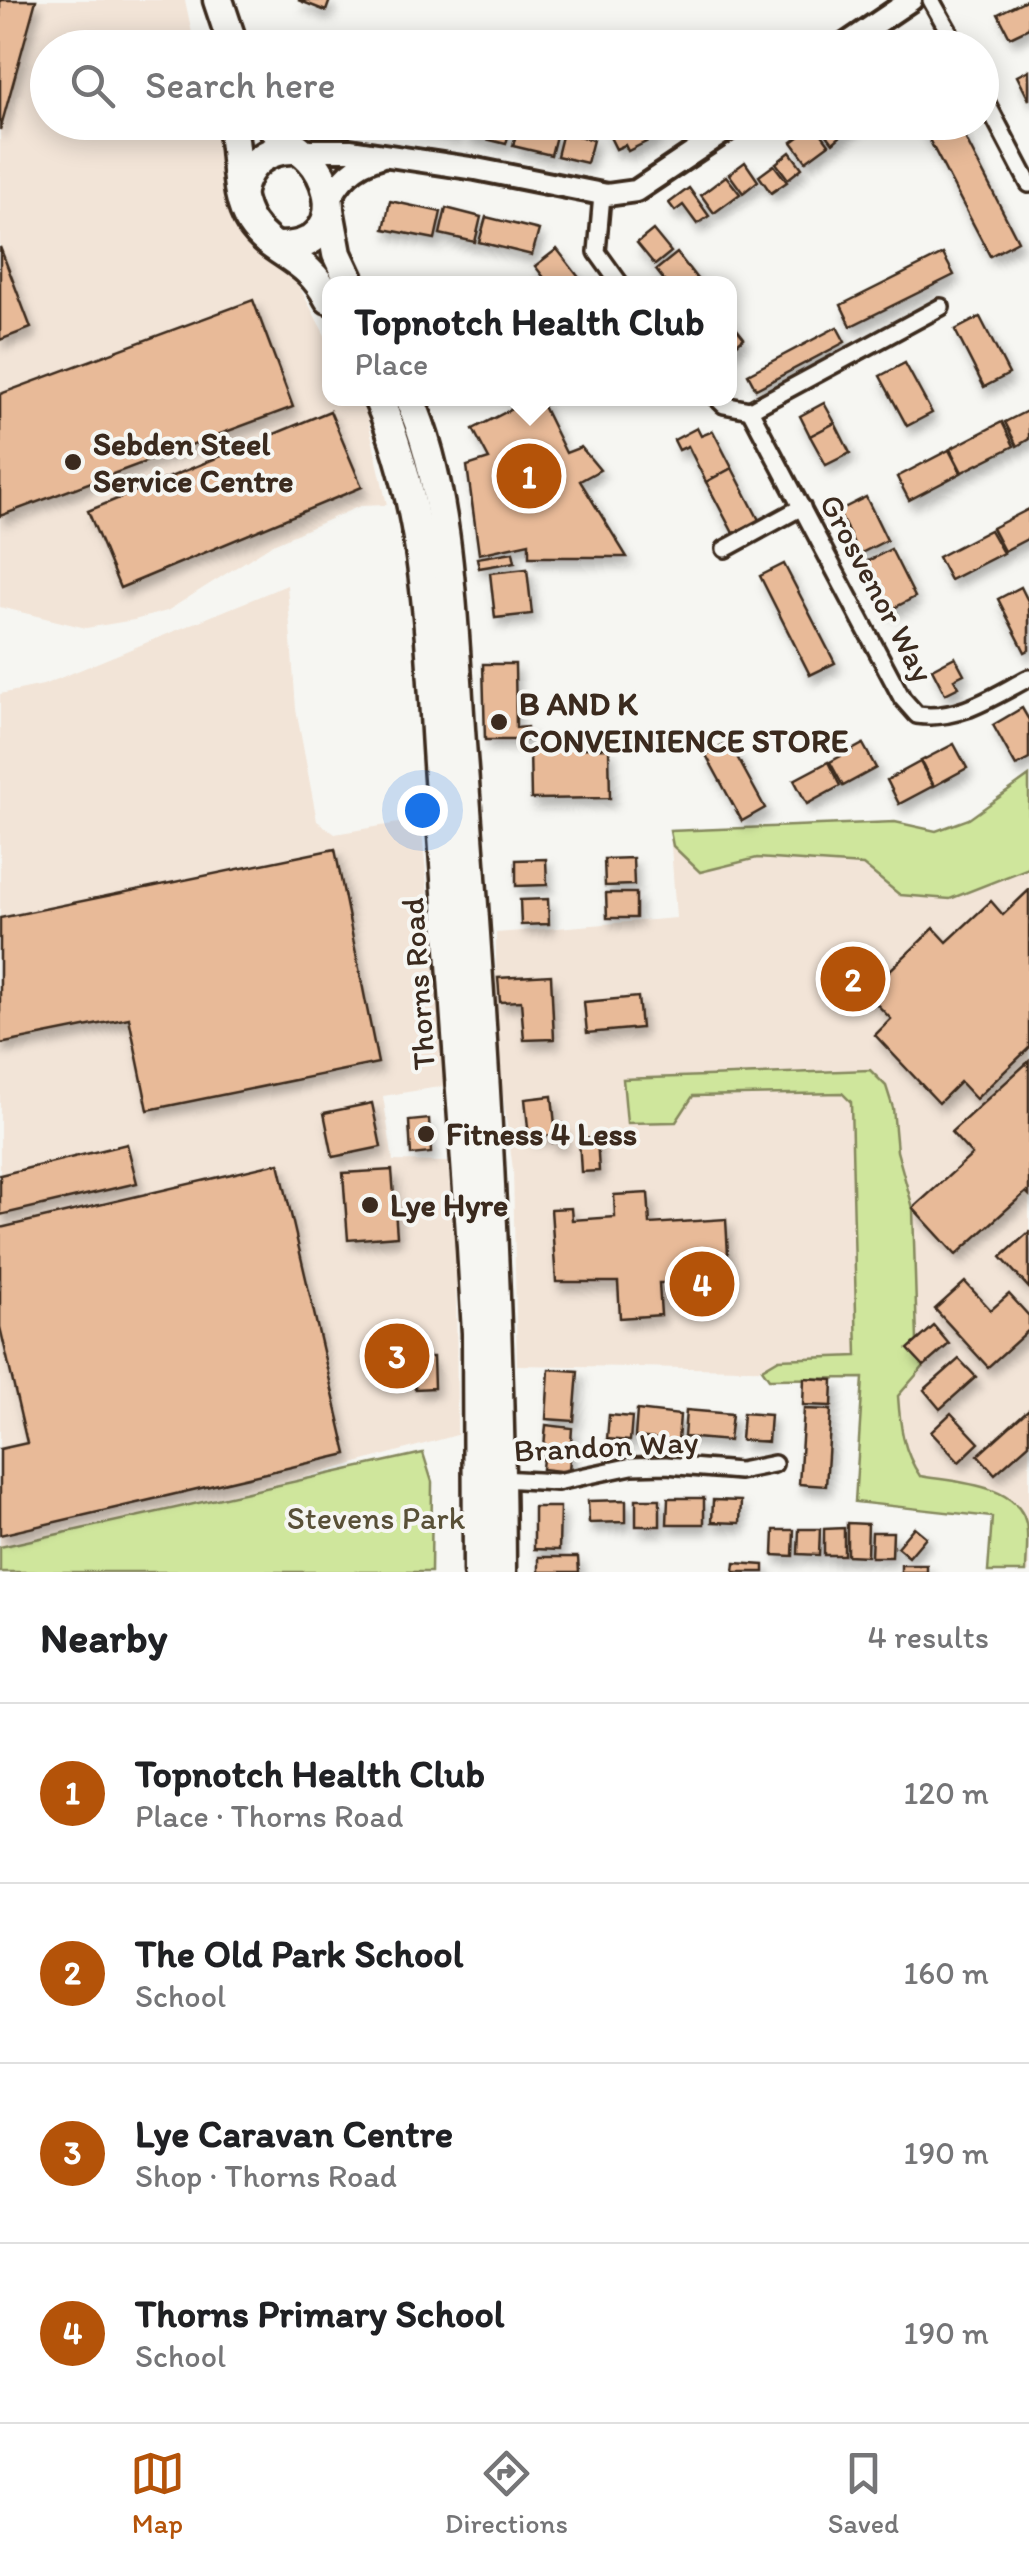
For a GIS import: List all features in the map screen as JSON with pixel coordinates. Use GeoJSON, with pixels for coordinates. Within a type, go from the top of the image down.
{"type":"FeatureCollection","features":[{"type":"Feature","properties":{"kind":"highway"},"geometry":{"type":"LineString","coordinates":[[212,30],[215,0]]}},
{"type":"Feature","properties":{"kind":"highway"},"geometry":{"type":"LineString","coordinates":[[215,0],[227,30]]}},
{"type":"Feature","properties":{"kind":"highway"},"geometry":{"type":"LineString","coordinates":[[234,140],[248,219],[257,232],[314,273],[322,287]]}},
{"type":"Feature","properties":{"kind":"highway"},"geometry":{"type":"LineString","coordinates":[[286,140],[313,162],[320,174],[337,254],[347,276]]}},
{"type":"Feature","properties":{"kind":"highway"},"geometry":{"type":"LineString","coordinates":[[241,191],[244,179],[260,159],[279,150],[296,150]]}},
{"type":"Feature","properties":{"kind":"highway"},"geometry":{"type":"LineString","coordinates":[[279,247],[304,244],[316,236],[326,224],[329,207]]}},
{"type":"Feature","properties":{"kind":"highway","name":"Thorns Road"},"geometry":{"type":"LineString","coordinates":[[381,406],[407,479],[419,537],[429,651],[472,1247],[478,1572]]}},
{"type":"Feature","properties":{"kind":"highway","name":"Thorns Road"},"geometry":{"type":"LineString","coordinates":[[412,406],[434,476],[444,537],[456,678],[495,1251],[500,1572]]}},
{"type":"Feature","properties":{"kind":"street"},"geometry":{"type":"LineString","coordinates":[[867,30],[911,0]]}},
{"type":"Feature","properties":{"kind":"street"},"geometry":{"type":"LineString","coordinates":[[931,0],[948,30]]}},
{"type":"Feature","properties":{"kind":"street"},"geometry":{"type":"LineString","coordinates":[[999,127],[1029,184]]}},
{"type":"Feature","properties":{"kind":"street"},"geometry":{"type":"LineString","coordinates":[[296,150],[350,150],[476,169],[602,195],[636,191],[712,140]]}},
{"type":"Feature","properties":{"kind":"street"},"geometry":{"type":"LineString","coordinates":[[329,207],[335,190],[351,171],[382,157]]}},
{"type":"Feature","properties":{"kind":"street"},"geometry":{"type":"LineString","coordinates":[[602,195],[597,252],[614,276]]}},
{"type":"Feature","properties":{"kind":"street"},"geometry":{"type":"LineString","coordinates":[[729,406],[750,410],[940,307]]}},
{"type":"Feature","properties":{"kind":"street","name":"Grosvenor Way"},"geometry":{"type":"LineString","coordinates":[[750,410],[902,698],[916,715],[935,718],[958,714],[1029,678]]}},
{"type":"Feature","properties":{"kind":"street"},"geometry":{"type":"LineString","coordinates":[[725,549],[802,507]]}},
{"type":"Feature","properties":{"kind":"street","name":"Brandon Way"},"geometry":{"type":"LineString","coordinates":[[500,1479],[557,1482],[632,1466],[739,1472],[774,1464]]}},
{"type":"Feature","properties":{"kind":"shaded area"},"geometry":{"type":"Polygon","coordinates":[[[0,0],[185,0],[191,30],[30,30],[30,140],[226,140],[246,233],[299,286],[322,330],[322,406],[362,406],[387,505],[360,506],[273,544],[167,611],[134,620],[86,628],[0,607],[0,0]]]}},
{"type":"Feature","properties":{"kind":"shaded area"},"geometry":{"type":"Polygon","coordinates":[[[287,585],[296,709],[317,821],[335,834],[421,819],[445,1086],[383,1096],[393,1161],[448,1162],[456,1262],[457,1435],[299,1479],[0,1547],[0,694],[43,685],[287,585]]]}},
{"type":"Feature","properties":{"kind":"shaded area"},"geometry":{"type":"Polygon","coordinates":[[[1029,776],[1029,1572],[988,1572],[992,1517],[855,1502],[863,1371],[517,1365],[513,1169],[496,1044],[496,933],[676,918],[670,831],[895,822],[936,831],[969,819],[1029,776]]]}},
{"type":"Feature","properties":{"kind":"green space"},"geometry":{"type":"Polygon","coordinates":[[[1029,776],[1029,868],[950,899],[900,895],[863,865],[757,858],[700,872],[673,846],[670,831],[895,822],[936,831],[969,819],[1029,776]]]}},
{"type":"Feature","properties":{"kind":"green space"},"geometry":{"type":"Polygon","coordinates":[[[870,1070],[886,1086],[893,1108],[897,1151],[913,1208],[917,1341],[909,1349],[924,1366],[898,1396],[906,1448],[920,1476],[997,1492],[1020,1510],[1027,1529],[1026,1572],[988,1572],[992,1517],[855,1502],[863,1378],[769,1379],[762,1369],[779,1359],[857,1356],[851,1102],[842,1093],[693,1096],[676,1122],[627,1123],[623,1079],[870,1070]]]}},
{"type":"Feature","properties":{"kind":"green space","name":"Stevens Park"},"geometry":{"type":"Polygon","coordinates":[[[423,1453],[432,1482],[431,1572],[0,1572],[0,1547],[423,1453]]]}},
{"type":"Feature","properties":{"kind":"building"},"geometry":{"type":"Polygon","coordinates":[[[0,0],[36,0],[0,130],[0,0]]]}},
{"type":"Feature","properties":{"kind":"building"},"geometry":{"type":"Polygon","coordinates":[[[298,0],[330,0],[326,11],[298,0]]]}},
{"type":"Feature","properties":{"kind":"building"},"geometry":{"type":"Polygon","coordinates":[[[1026,0],[1029,28],[1010,37],[998,14],[1026,0]]]}},
{"type":"Feature","properties":{"kind":"building"},"geometry":{"type":"Polygon","coordinates":[[[1029,70],[1029,100],[1017,76],[1029,70]]]}},
{"type":"Feature","properties":{"kind":"building"},"geometry":{"type":"Polygon","coordinates":[[[514,140],[555,140],[551,155],[513,146],[514,140]]]}},
{"type":"Feature","properties":{"kind":"building"},"geometry":{"type":"Polygon","coordinates":[[[561,140],[593,140],[587,163],[557,156],[561,140]]]}},
{"type":"Feature","properties":{"kind":"building"},"geometry":{"type":"Polygon","coordinates":[[[612,140],[650,140],[628,151],[625,145],[616,149],[612,140]]]}},
{"type":"Feature","properties":{"kind":"building"},"geometry":{"type":"Polygon","coordinates":[[[826,140],[829,144],[806,161],[792,142],[826,140]]]}},
{"type":"Feature","properties":{"kind":"building"},"geometry":{"type":"Polygon","coordinates":[[[929,140],[966,140],[1018,241],[990,256],[929,140]]]}},
{"type":"Feature","properties":{"kind":"building"},"geometry":{"type":"Polygon","coordinates":[[[790,152],[802,168],[788,179],[776,163],[790,152]]]}},
{"type":"Feature","properties":{"kind":"building"},"geometry":{"type":"Polygon","coordinates":[[[745,162],[758,181],[743,193],[729,174],[745,162]]]}},
{"type":"Feature","properties":{"kind":"building"},"geometry":{"type":"Polygon","coordinates":[[[774,165],[787,182],[771,193],[759,176],[774,165]]]}},
{"type":"Feature","properties":{"kind":"building"},"geometry":{"type":"Polygon","coordinates":[[[726,176],[740,194],[714,213],[701,195],[726,176]]]}},
{"type":"Feature","properties":{"kind":"building"},"geometry":{"type":"Polygon","coordinates":[[[689,188],[709,216],[697,224],[683,205],[675,211],[669,203],[689,188]]]}},
{"type":"Feature","properties":{"kind":"building"},"geometry":{"type":"Polygon","coordinates":[[[390,201],[441,212],[435,239],[384,229],[390,201]]]}},
{"type":"Feature","properties":{"kind":"building"},"geometry":{"type":"Polygon","coordinates":[[[446,208],[481,217],[475,242],[440,234],[446,208]]]}},
{"type":"Feature","properties":{"kind":"building"},"geometry":{"type":"Polygon","coordinates":[[[486,217],[539,230],[532,255],[479,242],[486,217]]]}},
{"type":"Feature","properties":{"kind":"building"},"geometry":{"type":"Polygon","coordinates":[[[653,230],[671,252],[655,265],[637,243],[653,230]]]}},
{"type":"Feature","properties":{"kind":"building"},"geometry":{"type":"Polygon","coordinates":[[[0,247],[31,328],[0,340],[0,247]]]}},
{"type":"Feature","properties":{"kind":"building"},"geometry":{"type":"Polygon","coordinates":[[[557,249],[578,276],[543,276],[535,266],[557,249]]]}},
{"type":"Feature","properties":{"kind":"building"},"geometry":{"type":"Polygon","coordinates":[[[677,253],[695,276],[661,276],[656,270],[677,253]]]}},
{"type":"Feature","properties":{"kind":"building"},"geometry":{"type":"Polygon","coordinates":[[[943,254],[954,275],[851,326],[841,305],[943,254]]]}},
{"type":"Feature","properties":{"kind":"building","name":"Sebden Steel Service Centre"},"geometry":{"type":"Polygon","coordinates":[[[253,300],[293,407],[0,516],[0,394],[253,300]]]}},
{"type":"Feature","properties":{"kind":"building"},"geometry":{"type":"Polygon","coordinates":[[[980,317],[1009,374],[984,387],[955,330],[980,317]]]}},
{"type":"Feature","properties":{"kind":"building"},"geometry":{"type":"Polygon","coordinates":[[[837,327],[845,342],[756,389],[748,374],[837,327]]]}},
{"type":"Feature","properties":{"kind":"building"},"geometry":{"type":"Polygon","coordinates":[[[905,363],[932,413],[907,426],[880,376],[905,363]]]}},
{"type":"Feature","properties":{"kind":"building"},"geometry":{"type":"Polygon","coordinates":[[[824,403],[835,423],[810,436],[800,416],[824,403]]]}},
{"type":"Feature","properties":{"kind":"building"},"geometry":{"type":"Polygon","coordinates":[[[518,406],[543,406],[566,453],[581,447],[600,470],[580,481],[627,557],[529,557],[529,543],[479,554],[467,466],[489,459],[473,429],[518,406]]]}},
{"type":"Feature","properties":{"kind":"building"},"geometry":{"type":"Polygon","coordinates":[[[1029,410],[1029,439],[1017,446],[1005,422],[1029,410]]]}},
{"type":"Feature","properties":{"kind":"building"},"geometry":{"type":"Polygon","coordinates":[[[330,411],[362,487],[120,588],[88,511],[330,411]]]}},
{"type":"Feature","properties":{"kind":"building"},"geometry":{"type":"Polygon","coordinates":[[[1002,422],[1014,446],[962,472],[950,449],[1002,422]]]}},
{"type":"Feature","properties":{"kind":"building"},"geometry":{"type":"Polygon","coordinates":[[[835,423],[850,453],[826,465],[810,436],[835,423]]]}},
{"type":"Feature","properties":{"kind":"building"},"geometry":{"type":"Polygon","coordinates":[[[697,428],[701,436],[713,431],[732,468],[706,482],[688,446],[679,450],[674,440],[697,428]]]}},
{"type":"Feature","properties":{"kind":"building"},"geometry":{"type":"Polygon","coordinates":[[[949,450],[961,473],[909,500],[897,477],[949,450]]]}},
{"type":"Feature","properties":{"kind":"building"},"geometry":{"type":"Polygon","coordinates":[[[732,468],[759,520],[733,533],[706,482],[732,468]]]}},
{"type":"Feature","properties":{"kind":"building"},"geometry":{"type":"Polygon","coordinates":[[[866,497],[887,540],[859,554],[838,511],[866,497]]]}},
{"type":"Feature","properties":{"kind":"building"},"geometry":{"type":"Polygon","coordinates":[[[1029,509],[1029,538],[1004,551],[992,528],[1029,509]]]}},
{"type":"Feature","properties":{"kind":"building"},"geometry":{"type":"Polygon","coordinates":[[[990,530],[1003,553],[950,580],[938,557],[990,530]]]}},
{"type":"Feature","properties":{"kind":"building"},"geometry":{"type":"Polygon","coordinates":[[[891,549],[915,597],[888,611],[864,563],[891,549]]]}},
{"type":"Feature","properties":{"kind":"building"},"geometry":{"type":"Polygon","coordinates":[[[513,552],[515,562],[479,568],[477,558],[513,552]]]}},
{"type":"Feature","properties":{"kind":"building"},"geometry":{"type":"Polygon","coordinates":[[[784,564],[835,663],[810,675],[760,576],[784,564]]]}},
{"type":"Feature","properties":{"kind":"building"},"geometry":{"type":"Polygon","coordinates":[[[527,569],[532,614],[495,618],[490,573],[527,569]]]}},
{"type":"Feature","properties":{"kind":"building"},"geometry":{"type":"Polygon","coordinates":[[[1021,587],[1029,603],[1029,650],[1025,652],[998,599],[1021,587]]]}},
{"type":"Feature","properties":{"kind":"building"},"geometry":{"type":"Polygon","coordinates":[[[955,657],[964,674],[954,679],[959,687],[945,694],[932,669],[955,657]]]}},
{"type":"Feature","properties":{"kind":"building"},"geometry":{"type":"Polygon","coordinates":[[[483,664],[515,664],[516,728],[527,727],[528,740],[485,740],[483,664]]]}},
{"type":"Feature","properties":{"kind":"building"},"geometry":{"type":"Polygon","coordinates":[[[1022,708],[1029,720],[1029,759],[1016,766],[993,725],[1022,708]]]}},
{"type":"Feature","properties":{"kind":"building"},"geometry":{"type":"Polygon","coordinates":[[[729,742],[765,808],[742,821],[706,755],[729,742]]]}},
{"type":"Feature","properties":{"kind":"building"},"geometry":{"type":"Polygon","coordinates":[[[863,744],[876,768],[843,786],[830,762],[863,744]]]}},
{"type":"Feature","properties":{"kind":"building"},"geometry":{"type":"Polygon","coordinates":[[[954,744],[967,768],[934,786],[921,761],[954,744]]]}},
{"type":"Feature","properties":{"kind":"building"},"geometry":{"type":"Polygon","coordinates":[[[609,748],[610,798],[531,799],[530,749],[609,748]]]}},
{"type":"Feature","properties":{"kind":"building"},"geometry":{"type":"Polygon","coordinates":[[[828,762],[840,786],[807,804],[794,780],[828,762]]]}},
{"type":"Feature","properties":{"kind":"building"},"geometry":{"type":"Polygon","coordinates":[[[920,762],[933,786],[899,804],[887,780],[920,762]]]}},
{"type":"Feature","properties":{"kind":"building"},"geometry":{"type":"Polygon","coordinates":[[[335,849],[378,1063],[148,1110],[129,1018],[0,1044],[0,918],[335,849]]]}},
{"type":"Feature","properties":{"kind":"building"},"geometry":{"type":"Polygon","coordinates":[[[633,858],[634,885],[605,886],[604,859],[633,858]]]}},
{"type":"Feature","properties":{"kind":"building"},"geometry":{"type":"Polygon","coordinates":[[[546,859],[547,885],[516,886],[516,860],[546,859]]]}},
{"type":"Feature","properties":{"kind":"building"},"geometry":{"type":"Polygon","coordinates":[[[1029,890],[1029,1048],[976,1099],[960,1082],[939,1103],[875,1035],[891,1019],[866,993],[934,928],[947,942],[991,901],[1003,915],[1029,890]]]}},
{"type":"Feature","properties":{"kind":"building"},"geometry":{"type":"Polygon","coordinates":[[[606,893],[636,893],[636,918],[607,918],[606,893]]]}},
{"type":"Feature","properties":{"kind":"building"},"geometry":{"type":"Polygon","coordinates":[[[548,899],[549,924],[521,925],[520,900],[548,899]]]}},
{"type":"Feature","properties":{"kind":"building"},"geometry":{"type":"Polygon","coordinates":[[[551,975],[554,1039],[524,1040],[521,1001],[500,1002],[498,978],[551,975]]]}},
{"type":"Feature","properties":{"kind":"building"},"geometry":{"type":"Polygon","coordinates":[[[638,997],[641,1028],[587,1033],[584,1002],[638,997]]]}},
{"type":"Feature","properties":{"kind":"building"},"geometry":{"type":"Polygon","coordinates":[[[1029,1061],[1029,1195],[1026,1192],[956,1255],[913,1208],[972,1155],[951,1132],[1029,1061]]]}},
{"type":"Feature","properties":{"kind":"building"},"geometry":{"type":"Polygon","coordinates":[[[552,1096],[555,1125],[563,1124],[565,1142],[552,1143],[552,1135],[529,1137],[525,1099],[552,1096]]]}},
{"type":"Feature","properties":{"kind":"building"},"geometry":{"type":"Polygon","coordinates":[[[372,1103],[381,1147],[333,1157],[324,1113],[372,1103]]]}},
{"type":"Feature","properties":{"kind":"building"},"geometry":{"type":"Polygon","coordinates":[[[429,1119],[431,1153],[411,1155],[409,1121],[429,1119]]]}},
{"type":"Feature","properties":{"kind":"building"},"geometry":{"type":"Polygon","coordinates":[[[597,1138],[599,1171],[581,1172],[579,1139],[597,1138]]]}},
{"type":"Feature","properties":{"kind":"building"},"geometry":{"type":"Polygon","coordinates":[[[127,1144],[137,1183],[0,1215],[0,1175],[127,1144]]]}},
{"type":"Feature","properties":{"kind":"building"},"geometry":{"type":"Polygon","coordinates":[[[279,1163],[347,1454],[0,1535],[0,1449],[27,1443],[0,1327],[0,1228],[279,1163]]]}},
{"type":"Feature","properties":{"kind":"building","name":"Lye Hyre"},"geometry":{"type":"Polygon","coordinates":[[[392,1170],[397,1236],[348,1240],[343,1173],[392,1170]]]}},
{"type":"Feature","properties":{"kind":"building"},"geometry":{"type":"Polygon","coordinates":[[[648,1193],[650,1224],[726,1219],[729,1273],[698,1275],[698,1288],[673,1290],[672,1283],[659,1283],[661,1315],[620,1318],[618,1282],[556,1282],[551,1209],[571,1208],[572,1220],[615,1217],[614,1195],[648,1193]]]}},
{"type":"Feature","properties":{"kind":"building"},"geometry":{"type":"Polygon","coordinates":[[[1029,1232],[1029,1288],[1001,1257],[1029,1232]]]}},
{"type":"Feature","properties":{"kind":"building"},"geometry":{"type":"Polygon","coordinates":[[[965,1282],[991,1310],[1009,1294],[1029,1316],[1029,1330],[988,1367],[935,1309],[965,1282]]]}},
{"type":"Feature","properties":{"kind":"building"},"geometry":{"type":"Polygon","coordinates":[[[934,1326],[949,1344],[924,1366],[908,1349],[934,1326]]]}},
{"type":"Feature","properties":{"kind":"building"},"geometry":{"type":"Polygon","coordinates":[[[414,1357],[433,1357],[434,1388],[415,1389],[414,1357]]]}},
{"type":"Feature","properties":{"kind":"building"},"geometry":{"type":"Polygon","coordinates":[[[959,1359],[976,1377],[940,1409],[924,1390],[959,1359]]]}},
{"type":"Feature","properties":{"kind":"building"},"geometry":{"type":"Polygon","coordinates":[[[549,1369],[578,1371],[574,1421],[546,1419],[549,1369]]]}},
{"type":"Feature","properties":{"kind":"building"},"geometry":{"type":"Polygon","coordinates":[[[804,1378],[833,1380],[832,1406],[803,1405],[804,1378]]]}},
{"type":"Feature","properties":{"kind":"building"},"geometry":{"type":"Polygon","coordinates":[[[804,1409],[831,1410],[826,1486],[799,1484],[804,1409]]]}},
{"type":"Feature","properties":{"kind":"building"},"geometry":{"type":"Polygon","coordinates":[[[1029,1409],[1029,1444],[995,1474],[978,1455],[1029,1409]]]}},
{"type":"Feature","properties":{"kind":"building"},"geometry":{"type":"Polygon","coordinates":[[[637,1410],[680,1415],[678,1441],[635,1437],[637,1410]]]}},
{"type":"Feature","properties":{"kind":"building"},"geometry":{"type":"Polygon","coordinates":[[[686,1410],[732,1414],[729,1441],[684,1437],[686,1410]]]}},
{"type":"Feature","properties":{"kind":"building"},"geometry":{"type":"Polygon","coordinates":[[[743,1413],[770,1415],[768,1442],[741,1440],[743,1413]]]}},
{"type":"Feature","properties":{"kind":"building"},"geometry":{"type":"Polygon","coordinates":[[[951,1413],[979,1443],[959,1462],[931,1432],[951,1413]]]}},
{"type":"Feature","properties":{"kind":"building"},"geometry":{"type":"Polygon","coordinates":[[[609,1415],[632,1417],[630,1441],[607,1439],[609,1415]]]}},
{"type":"Feature","properties":{"kind":"building"},"geometry":{"type":"Polygon","coordinates":[[[546,1425],[572,1428],[569,1472],[542,1469],[546,1425]]]}},
{"type":"Feature","properties":{"kind":"building"},"geometry":{"type":"Polygon","coordinates":[[[668,1498],[704,1498],[704,1524],[667,1524],[668,1498]]]}},
{"type":"Feature","properties":{"kind":"building"},"geometry":{"type":"Polygon","coordinates":[[[636,1499],[660,1499],[660,1526],[636,1526],[636,1499]]]}},
{"type":"Feature","properties":{"kind":"building"},"geometry":{"type":"Polygon","coordinates":[[[626,1500],[626,1522],[589,1523],[588,1501],[626,1500]]]}},
{"type":"Feature","properties":{"kind":"building"},"geometry":{"type":"Polygon","coordinates":[[[713,1500],[741,1501],[740,1523],[712,1522],[713,1500]]]}},
{"type":"Feature","properties":{"kind":"building"},"geometry":{"type":"Polygon","coordinates":[[[534,1507],[560,1507],[559,1550],[534,1549],[534,1507]]]}},
{"type":"Feature","properties":{"kind":"building"},"geometry":{"type":"Polygon","coordinates":[[[847,1523],[868,1524],[867,1556],[847,1555],[847,1523]]]}},
{"type":"Feature","properties":{"kind":"building"},"geometry":{"type":"Polygon","coordinates":[[[914,1527],[926,1537],[909,1557],[897,1547],[914,1527]]]}},
{"type":"Feature","properties":{"kind":"building"},"geometry":{"type":"Polygon","coordinates":[[[844,1528],[844,1555],[824,1555],[824,1529],[844,1528]]]}},
{"type":"Feature","properties":{"kind":"building"},"geometry":{"type":"Polygon","coordinates":[[[799,1529],[820,1529],[819,1555],[798,1554],[799,1529]]]}},
{"type":"Feature","properties":{"kind":"building"},"geometry":{"type":"Polygon","coordinates":[[[774,1530],[794,1530],[793,1556],[773,1555],[774,1530]]]}},
{"type":"Feature","properties":{"kind":"building"},"geometry":{"type":"Polygon","coordinates":[[[872,1532],[893,1532],[892,1557],[871,1557],[872,1532]]]}},
{"type":"Feature","properties":{"kind":"building"},"geometry":{"type":"Polygon","coordinates":[[[539,1557],[578,1557],[579,1572],[539,1572],[539,1557]]]}},
{"type":"Feature","properties":{"kind":"building"},"geometry":{"type":"Polygon","coordinates":[[[735,1563],[764,1565],[764,1572],[734,1572],[735,1563]]]}},
{"type":"Feature","properties":{"kind":"building"},"geometry":{"type":"Polygon","coordinates":[[[901,1565],[927,1565],[927,1572],[901,1572],[901,1565]]]}},
{"type":"Feature","properties":{"kind":"place","name":"Sebden Steel Service Centre"},"geometry":{"type":"Point","coordinates":[73,462]}},
{"type":"Feature","properties":{"kind":"place","name":"Topnotch Health Club"},"geometry":{"type":"Point","coordinates":[529,476]}},
{"type":"Feature","properties":{"kind":"place","name":"B AND K CONVEINIENCE STORE"},"geometry":{"type":"Point","coordinates":[499,722]}},
{"type":"Feature","properties":{"kind":"place","name":"The Old Park School"},"geometry":{"type":"Point","coordinates":[853,979]}},
{"type":"Feature","properties":{"kind":"place","name":"Fitness 4 Less"},"geometry":{"type":"Point","coordinates":[426,1134]}},
{"type":"Feature","properties":{"kind":"place","name":"Lye Hyre"},"geometry":{"type":"Point","coordinates":[370,1205]}},
{"type":"Feature","properties":{"kind":"place","name":"Thorns Primary School"},"geometry":{"type":"Point","coordinates":[702,1284]}},
{"type":"Feature","properties":{"kind":"place","name":"Lye Caravan Centre"},"geometry":{"type":"Point","coordinates":[397,1356]}}]}
